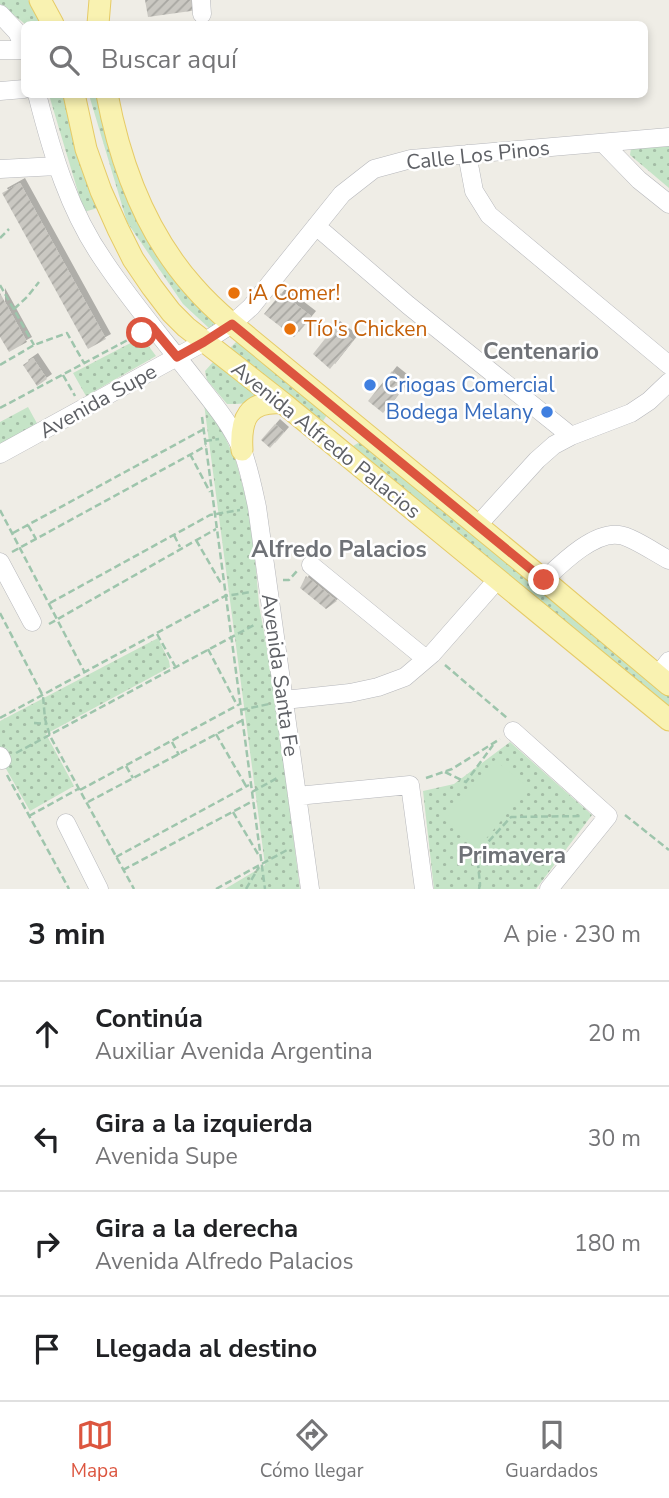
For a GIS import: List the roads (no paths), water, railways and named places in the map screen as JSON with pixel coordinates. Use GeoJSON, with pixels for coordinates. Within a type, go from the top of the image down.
{"type":"FeatureCollection","features":[{"type":"Feature","properties":{"kind":"main road"},"geometry":{"type":"LineString","coordinates":[[40,0],[50,21]]}},
{"type":"Feature","properties":{"kind":"main road"},"geometry":{"type":"LineString","coordinates":[[98,21],[100,0]]}},
{"type":"Feature","properties":{"kind":"main road","name":"Avenida Alfredo Palacios"},"geometry":{"type":"LineString","coordinates":[[75,98],[86,149],[118,229],[133,259],[171,312],[204,342],[283,403],[669,720]]}},
{"type":"Feature","properties":{"kind":"main road","name":"Avenida Alfredo Palacios"},"geometry":{"type":"LineString","coordinates":[[108,98],[133,186],[160,243],[193,287],[232,324],[477,526],[665,674]]}},
{"type":"Feature","properties":{"kind":"main road"},"geometry":{"type":"LineString","coordinates":[[242,450],[242,428],[246,418],[262,404],[283,403]]}},
{"type":"Feature","properties":{"kind":"main road"},"geometry":{"type":"LineString","coordinates":[[330,442],[350,420]]}},
{"type":"Feature","properties":{"kind":"street"},"geometry":{"type":"LineString","coordinates":[[0,14],[21,42]]}},
{"type":"Feature","properties":{"kind":"street"},"geometry":{"type":"LineString","coordinates":[[0,50],[21,48]]}},
{"type":"Feature","properties":{"kind":"street"},"geometry":{"type":"LineString","coordinates":[[0,90],[21,89]]}},
{"type":"Feature","properties":{"kind":"street","name":"Avenida Santa Fe"},"geometry":{"type":"LineString","coordinates":[[38,98],[57,166],[79,220],[103,260],[152,327],[220,412],[242,450],[257,507],[310,889]]}},
{"type":"Feature","properties":{"kind":"street","name":"Calle Los Pinos"},"geometry":{"type":"LineString","coordinates":[[232,324],[251,307],[342,194],[374,169],[411,159],[669,137]]}},
{"type":"Feature","properties":{"kind":"street"},"geometry":{"type":"LineString","coordinates":[[603,143],[639,180],[669,204]]}},
{"type":"Feature","properties":{"kind":"street"},"geometry":{"type":"LineString","coordinates":[[467,154],[474,191],[489,215],[669,365]]}},
{"type":"Feature","properties":{"kind":"street"},"geometry":{"type":"LineString","coordinates":[[0,169],[57,166]]}},
{"type":"Feature","properties":{"kind":"street"},"geometry":{"type":"LineString","coordinates":[[316,226],[408,305],[571,436]]}},
{"type":"Feature","properties":{"kind":"street","name":"Avenida Supe"},"geometry":{"type":"LineString","coordinates":[[0,454],[232,324]]}},
{"type":"Feature","properties":{"kind":"street"},"geometry":{"type":"LineString","coordinates":[[477,526],[554,445],[631,413],[669,382]]}},
{"type":"Feature","properties":{"kind":"street"},"geometry":{"type":"LineString","coordinates":[[544,580],[565,560],[589,543],[611,534],[622,535],[669,560]]}},
{"type":"Feature","properties":{"kind":"street"},"geometry":{"type":"LineString","coordinates":[[5,557],[38,624]]}},
{"type":"Feature","properties":{"kind":"street"},"geometry":{"type":"LineString","coordinates":[[311,565],[429,657]]}},
{"type":"Feature","properties":{"kind":"street"},"geometry":{"type":"LineString","coordinates":[[284,700],[350,693],[379,687],[405,677],[429,657],[497,580]]}},
{"type":"Feature","properties":{"kind":"street"},"geometry":{"type":"LineString","coordinates":[[513,731],[608,816],[549,889]]}},
{"type":"Feature","properties":{"kind":"street"},"geometry":{"type":"LineString","coordinates":[[297,796],[410,785],[424,889]]}},
{"type":"Feature","properties":{"kind":"street"},"geometry":{"type":"LineString","coordinates":[[66,823],[99,889]]}},
{"type":"Feature","properties":{"kind":"place","name":"¡A Comer!"},"geometry":{"type":"Point","coordinates":[234,293]}},
{"type":"Feature","properties":{"kind":"place","name":"Tío's Chicken"},"geometry":{"type":"Point","coordinates":[290,329]}},
{"type":"Feature","properties":{"kind":"place","name":"Criogas Comercial"},"geometry":{"type":"Point","coordinates":[370,385]}},
{"type":"Feature","properties":{"kind":"place","name":"Bodega Melany"},"geometry":{"type":"Point","coordinates":[547,412]}},
{"type":"Feature","properties":{"kind":"district","name":"Centenario"},"geometry":{"type":"Point","coordinates":[541,351]}},
{"type":"Feature","properties":{"kind":"district","name":"Alfredo Palacios"},"geometry":{"type":"Point","coordinates":[339,549]}},
{"type":"Feature","properties":{"kind":"district","name":"Primavera"},"geometry":{"type":"Point","coordinates":[512,855]}}]}
